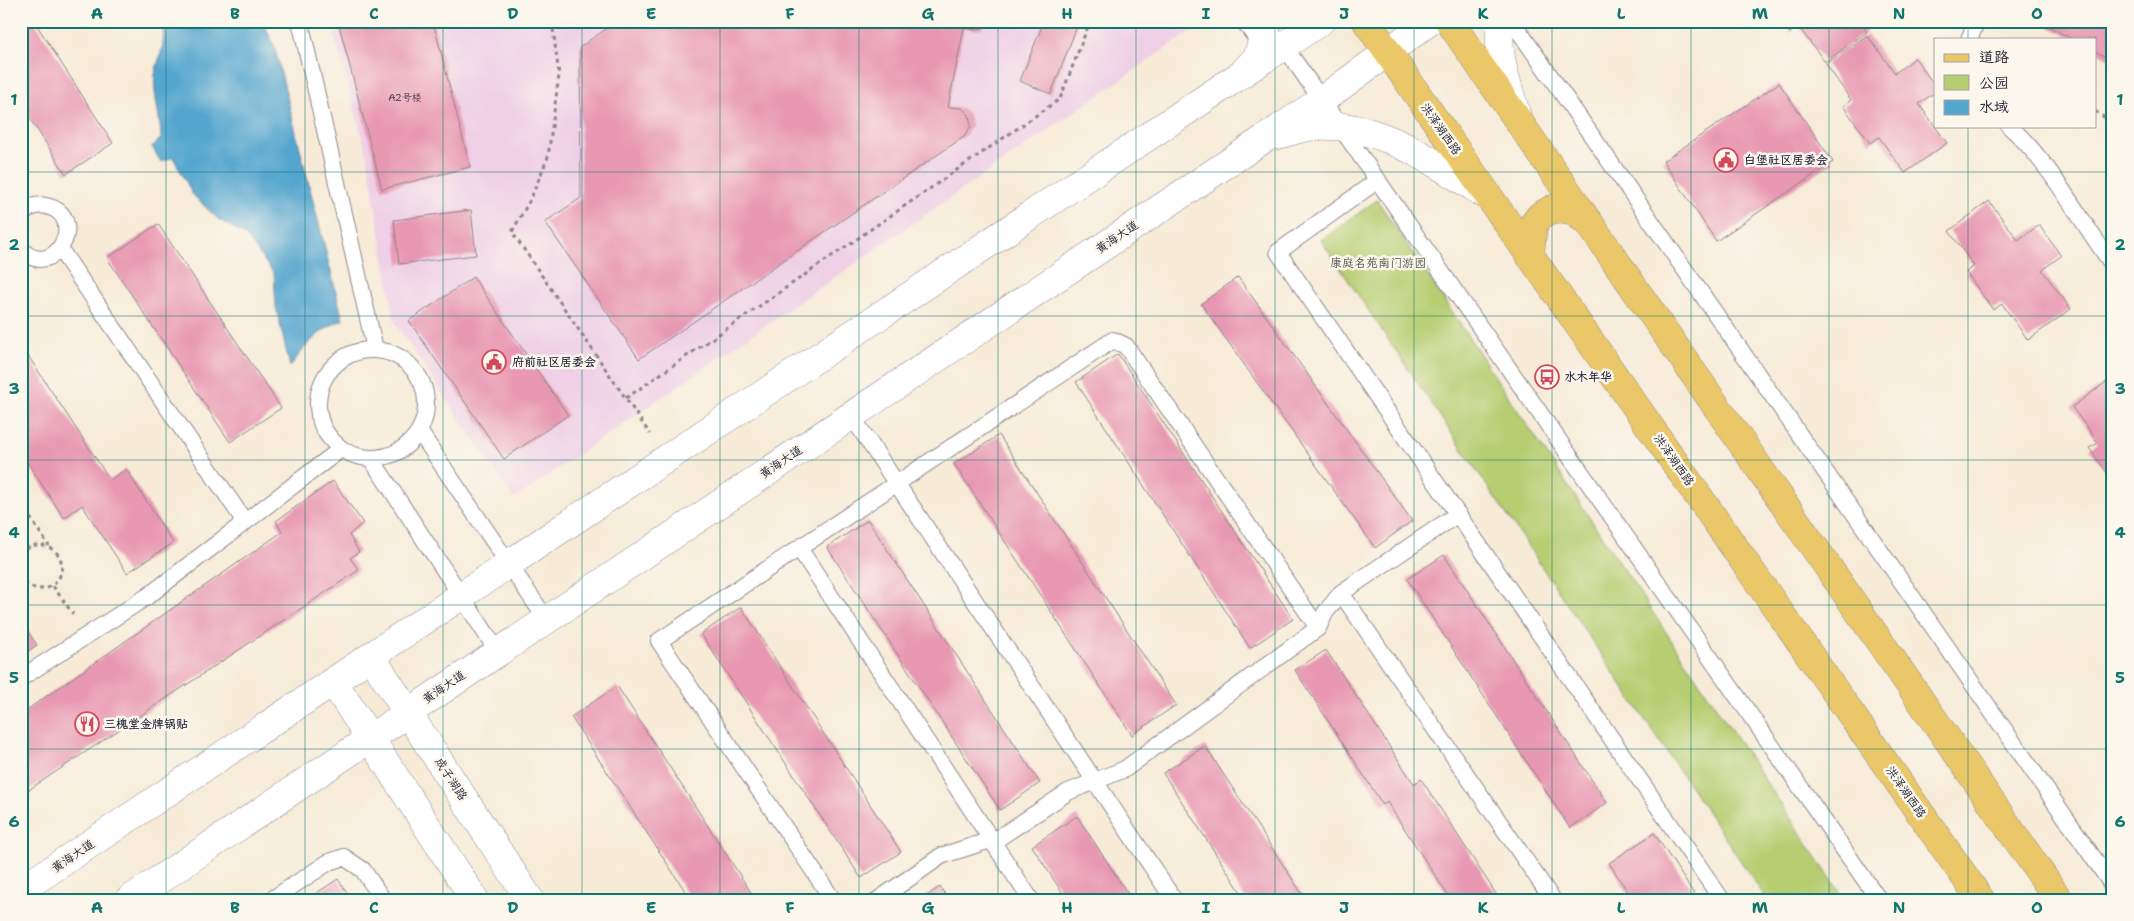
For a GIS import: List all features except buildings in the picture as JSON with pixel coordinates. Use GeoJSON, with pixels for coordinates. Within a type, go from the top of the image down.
{"type":"FeatureCollection","features":[{"type":"Feature","properties":{"kind":"main road","name":"洪泽湖西路"},"geometry":{"type":"LineString","coordinates":[[1366,21],[1981,900]]}},
{"type":"Feature","properties":{"kind":"main road"},"geometry":{"type":"LineString","coordinates":[[1449,21],[2059,900]]}},
{"type":"Feature","properties":{"kind":"main road"},"geometry":{"type":"LineString","coordinates":[[1530,256],[1533,226],[1540,216],[1546,212],[1552,209],[1569,209],[1589,222]]}},
{"type":"Feature","properties":{"kind":"street","name":"黄海大道"},"geometry":{"type":"LineString","coordinates":[[21,890],[334,684],[1239,76],[1270,42],[1322,21]]}},
{"type":"Feature","properties":{"kind":"street","name":"黄海大道"},"geometry":{"type":"LineString","coordinates":[[129,900],[1322,100],[1430,21]]}},
{"type":"Feature","properties":{"kind":"street"},"geometry":{"type":"LineString","coordinates":[[1501,21],[1498,37],[1501,62],[1518,120]]}},
{"type":"Feature","properties":{"kind":"street"},"geometry":{"type":"LineString","coordinates":[[1264,138],[1310,127],[1341,127],[1372,134],[1406,147],[1488,196]]}},
{"type":"Feature","properties":{"kind":"street","name":"成子湖路"},"geometry":{"type":"LineString","coordinates":[[372,658],[530,900]]}},
{"type":"Feature","properties":{"kind":"street"},"geometry":{"type":"LineString","coordinates":[[334,684],[476,900]]}},
{"type":"Feature","properties":{"kind":"lane"},"geometry":{"type":"LineString","coordinates":[[300,21],[375,349]]}},
{"type":"Feature","properties":{"kind":"lane"},"geometry":{"type":"LineString","coordinates":[[1244,21],[1270,42],[1322,100],[1879,900]]}},
{"type":"Feature","properties":{"kind":"lane"},"geometry":{"type":"LineString","coordinates":[[1512,21],[2113,886]]}},
{"type":"Feature","properties":{"kind":"lane"},"geometry":{"type":"LineString","coordinates":[[1968,38],[1977,21]]}},
{"type":"Feature","properties":{"kind":"lane"},"geometry":{"type":"LineString","coordinates":[[2011,128],[2021,137],[2044,167],[2113,265]]}},
{"type":"Feature","properties":{"kind":"lane"},"geometry":{"type":"LineString","coordinates":[[1378,180],[1278,252],[1722,900]]}},
{"type":"Feature","properties":{"kind":"lane"},"geometry":{"type":"LineString","coordinates":[[21,214],[32,207],[41,206],[57,211],[63,218],[67,234],[60,249],[46,258],[38,258],[21,249]]}},
{"type":"Feature","properties":{"kind":"lane"},"geometry":{"type":"LineString","coordinates":[[60,249],[246,522]]}},
{"type":"Feature","properties":{"kind":"lane"},"geometry":{"type":"LineString","coordinates":[[833,900],[659,641],[1113,340],[1126,346],[1318,628]]}},
{"type":"Feature","properties":{"kind":"lane"},"geometry":{"type":"LineString","coordinates":[[375,349],[393,353],[408,363],[420,378],[426,395],[426,414],[419,431],[408,445],[392,455],[372,460],[341,449],[328,437],[320,421],[317,404],[320,386],[328,370],[341,358],[357,351],[375,349]]}},
{"type":"Feature","properties":{"kind":"lane"},"geometry":{"type":"LineString","coordinates":[[851,415],[1174,900]]}},
{"type":"Feature","properties":{"kind":"lane"},"geometry":{"type":"LineString","coordinates":[[419,431],[546,620]]}},
{"type":"Feature","properties":{"kind":"lane"},"geometry":{"type":"LineString","coordinates":[[21,678],[148,596],[341,449]]}},
{"type":"Feature","properties":{"kind":"lane"},"geometry":{"type":"LineString","coordinates":[[372,460],[498,652]]}},
{"type":"Feature","properties":{"kind":"lane"},"geometry":{"type":"LineString","coordinates":[[878,900],[941,856],[1000,837],[1068,792],[1125,768],[1318,628],[1325,613],[1341,593],[1458,514]]}},
{"type":"Feature","properties":{"kind":"lane"},"geometry":{"type":"LineString","coordinates":[[799,548],[1031,900]]}},
{"type":"Feature","properties":{"kind":"lane"},"geometry":{"type":"LineString","coordinates":[[1341,593],[1553,900]]}},
{"type":"Feature","properties":{"kind":"lane"},"geometry":{"type":"LineString","coordinates":[[271,900],[329,862],[344,857],[363,870],[383,900]]}},
{"type":"Feature","properties":{"kind":"path"},"geometry":{"type":"LineString","coordinates":[[552,21],[559,75],[548,157],[531,198],[512,232],[667,459]]}},
{"type":"Feature","properties":{"kind":"path"},"geometry":{"type":"LineString","coordinates":[[626,398],[1060,100],[1090,21]]}},
{"type":"Feature","properties":{"kind":"path"},"geometry":{"type":"LineString","coordinates":[[2096,112],[2113,123]]}},
{"type":"Feature","properties":{"kind":"path"},"geometry":{"type":"LineString","coordinates":[[21,504],[49,546],[58,554],[63,565],[61,576],[54,586],[42,590],[31,588],[21,580]]}},
{"type":"Feature","properties":{"kind":"path"},"geometry":{"type":"LineString","coordinates":[[21,555],[27,548],[38,544],[49,546]]}},
{"type":"Feature","properties":{"kind":"path"},"geometry":{"type":"LineString","coordinates":[[54,586],[87,636]]}},
{"type":"Feature","properties":{"kind":"shaded area"},"geometry":{"type":"Polygon","coordinates":[[[330,21],[1206,21],[514,499],[395,323],[367,154],[330,21]]]}},
{"type":"Feature","properties":{"kind":"green space","name":"康庭名苑南门游园"},"geometry":{"type":"Polygon","coordinates":[[[1377,200],[1845,900],[1767,900],[1321,240],[1377,200]]]}},
{"type":"Feature","properties":{"kind":"water"},"geometry":{"type":"Polygon","coordinates":[[[160,21],[263,21],[274,45],[343,320],[327,328],[313,339],[290,367],[276,307],[274,274],[246,236],[218,219],[193,195],[173,157],[161,162],[152,147],[161,138],[154,81],[163,42],[160,21]]]}},
{"type":"Feature","properties":{"kind":"place","name":"白堡社区居委会"},"geometry":{"type":"Point","coordinates":[1726,160]}},
{"type":"Feature","properties":{"kind":"place","name":"府前社区居委会"},"geometry":{"type":"Point","coordinates":[494,362]}},
{"type":"Feature","properties":{"kind":"place","name":"水木年华"},"geometry":{"type":"Point","coordinates":[1547,377]}},
{"type":"Feature","properties":{"kind":"place","name":"三槐堂金牌锅贴"},"geometry":{"type":"Point","coordinates":[87,724]}}]}
